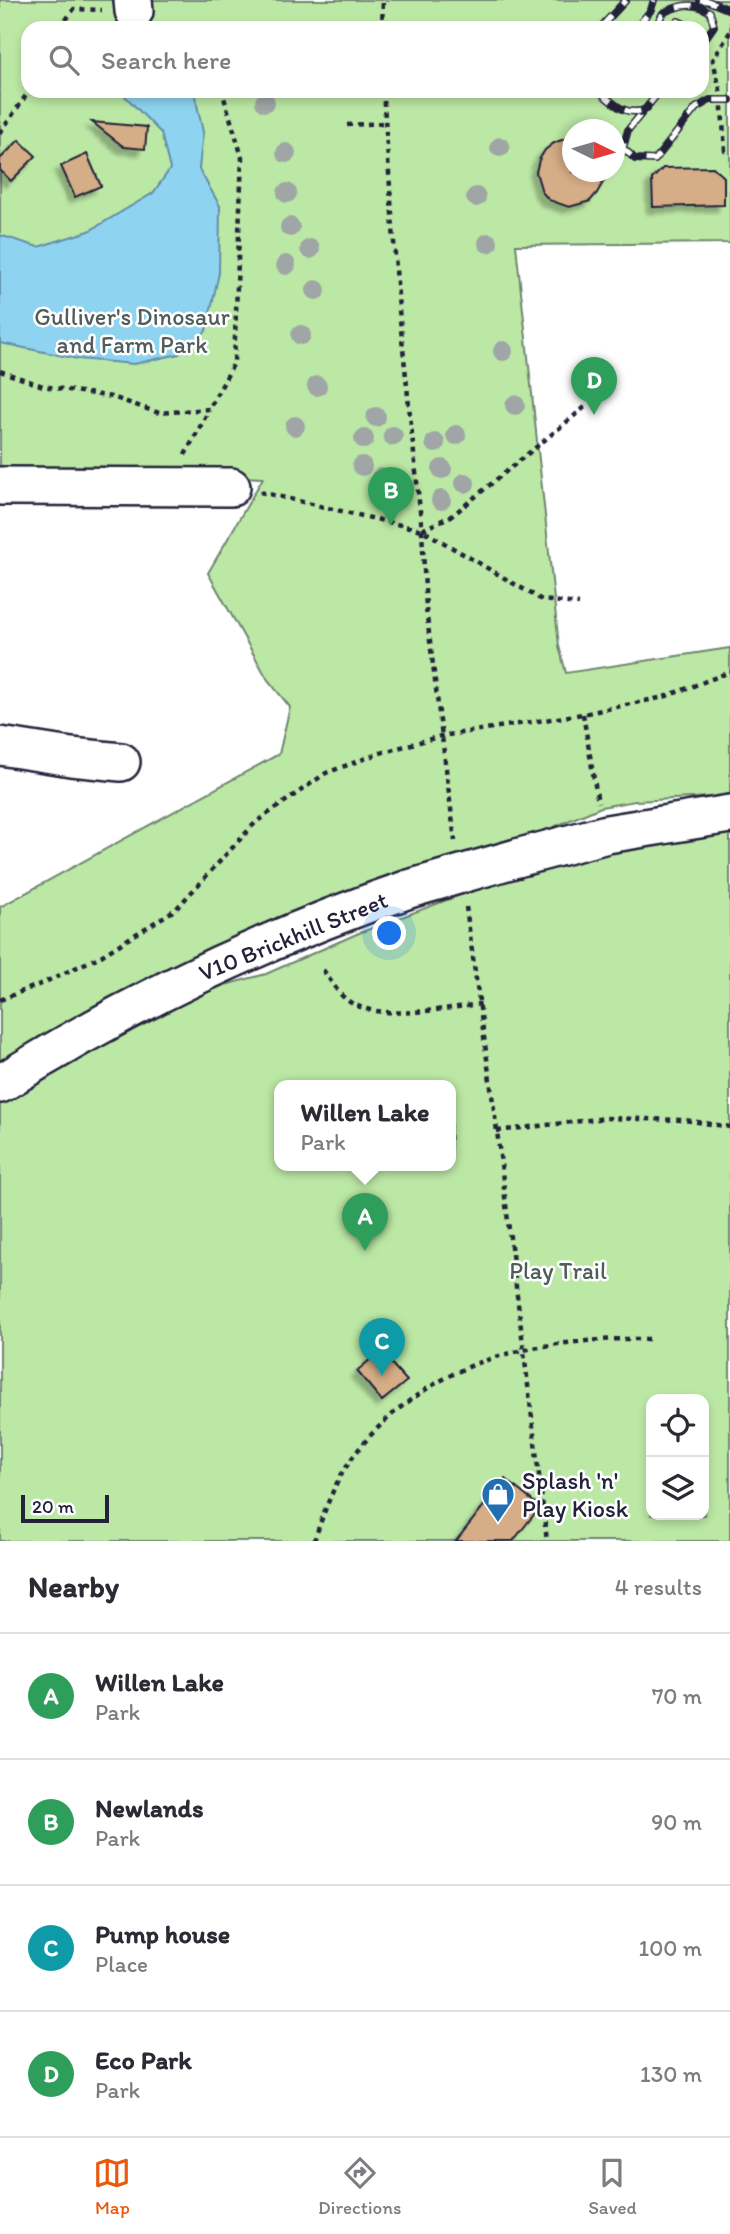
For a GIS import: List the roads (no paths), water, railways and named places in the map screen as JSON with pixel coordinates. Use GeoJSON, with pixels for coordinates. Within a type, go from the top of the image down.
{"type":"FeatureCollection","features":[{"type":"Feature","properties":{"kind":"street"},"geometry":{"type":"LineString","coordinates":[[0,486],[231,486]]}},
{"type":"Feature","properties":{"kind":"street"},"geometry":{"type":"LineString","coordinates":[[0,746],[121,762]]}},
{"type":"Feature","properties":{"kind":"street","name":"V10 Brickhill Street"},"geometry":{"type":"LineString","coordinates":[[0,1084],[62,1045],[160,993],[240,954],[352,908],[409,889],[607,834],[730,814]]}},
{"type":"Feature","properties":{"kind":"water"},"geometry":{"type":"Polygon","coordinates":[[[127,98],[196,98],[203,132],[199,169],[220,206],[219,273],[206,331],[179,354],[134,364],[78,359],[0,343],[0,235],[38,247],[89,231],[153,193],[170,169],[161,133],[127,98]]]}},
{"type":"Feature","properties":{"kind":"railway"},"geometry":{"type":"LineString","coordinates":[[606,21],[626,0]]}},
{"type":"Feature","properties":{"kind":"railway"},"geometry":{"type":"LineString","coordinates":[[642,21],[651,10],[654,0]]}},
{"type":"Feature","properties":{"kind":"railway"},"geometry":{"type":"LineString","coordinates":[[700,0],[730,10]]}},
{"type":"Feature","properties":{"kind":"railway"},"geometry":{"type":"LineString","coordinates":[[659,21],[663,13],[675,8],[698,6],[710,12],[714,26],[709,33]]}},
{"type":"Feature","properties":{"kind":"railway"},"geometry":{"type":"LineString","coordinates":[[608,98],[627,111],[647,109]]}},
{"type":"Feature","properties":{"kind":"railway"},"geometry":{"type":"LineString","coordinates":[[654,98],[628,130],[623,148],[635,159],[655,160],[696,108],[710,100],[730,100]]}},
{"type":"Feature","properties":{"kind":"place","name":"Eco Park"},"geometry":{"type":"Point","coordinates":[594,415]}},
{"type":"Feature","properties":{"kind":"place","name":"Newlands"},"geometry":{"type":"Point","coordinates":[391,525]}},
{"type":"Feature","properties":{"kind":"place","name":"Willen Lake"},"geometry":{"type":"Point","coordinates":[365,1251]}},
{"type":"Feature","properties":{"kind":"place","name":"Pump house"},"geometry":{"type":"Point","coordinates":[382,1376]}},
{"type":"Feature","properties":{"kind":"place","name":"Splash 'n' Play Kiosk"},"geometry":{"type":"Point","coordinates":[498,1524]}},
{"type":"Feature","properties":{"kind":"park label","name":"Gulliver's Dinosaur and Farm Park"},"geometry":{"type":"Point","coordinates":[132,330]}},
{"type":"Feature","properties":{"kind":"park label","name":"Play Trail"},"geometry":{"type":"Point","coordinates":[558,1270]}}]}
